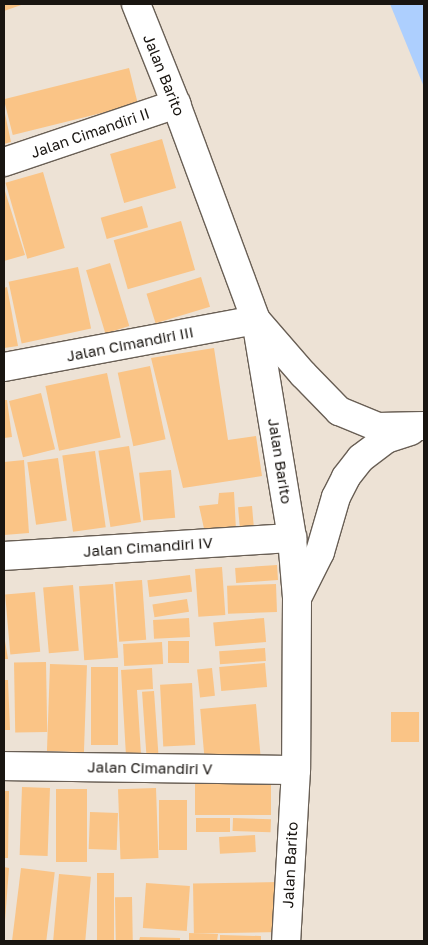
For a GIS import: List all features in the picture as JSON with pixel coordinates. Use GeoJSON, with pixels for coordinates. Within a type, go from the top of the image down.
{"type":"FeatureCollection","features":[{"type":"Feature","properties":{"kind":"street","name":"Jalan Barito"},"geometry":{"type":"LineString","coordinates":[[136,4],[176,104],[256,320],[292,538],[297,598],[296,770],[286,941]]}},
{"type":"Feature","properties":{"kind":"street","name":"Jalan Cimandiri II"},"geometry":{"type":"LineString","coordinates":[[4,162],[176,104]]}},
{"type":"Feature","properties":{"kind":"street","name":"Jalan Cimandiri III"},"geometry":{"type":"LineString","coordinates":[[4,367],[256,320]]}},
{"type":"Feature","properties":{"kind":"street"},"geometry":{"type":"LineString","coordinates":[[256,320],[303,374],[339,411],[378,427],[424,426]]}},
{"type":"Feature","properties":{"kind":"street"},"geometry":{"type":"LineString","coordinates":[[297,598],[320,552],[336,497],[346,477],[361,458],[386,439],[424,426]]}},
{"type":"Feature","properties":{"kind":"street","name":"Jalan Cimandiri IV"},"geometry":{"type":"LineString","coordinates":[[4,556],[292,538]]}},
{"type":"Feature","properties":{"kind":"street","name":"Jalan Cimandiri V"},"geometry":{"type":"LineString","coordinates":[[4,766],[296,770]]}},
{"type":"Feature","properties":{"kind":"water"},"geometry":{"type":"Polygon","coordinates":[[[390,4],[424,4],[424,87],[390,4]]]}},
{"type":"Feature","properties":{"kind":"building"},"geometry":{"type":"Polygon","coordinates":[[[4,4],[24,4],[4,11],[4,4]]]}},
{"type":"Feature","properties":{"kind":"building"},"geometry":{"type":"Polygon","coordinates":[[[129,68],[138,104],[13,135],[4,99],[129,68]]]}},
{"type":"Feature","properties":{"kind":"building"},"geometry":{"type":"Polygon","coordinates":[[[4,109],[11,142],[4,144],[4,109]]]}},
{"type":"Feature","properties":{"kind":"building"},"geometry":{"type":"Polygon","coordinates":[[[162,139],[176,188],[124,203],[110,154],[162,139]]]}},
{"type":"Feature","properties":{"kind":"building"},"geometry":{"type":"Polygon","coordinates":[[[43,172],[65,248],[27,259],[6,183],[43,172]]]}},
{"type":"Feature","properties":{"kind":"building"},"geometry":{"type":"Polygon","coordinates":[[[4,192],[25,255],[4,261],[4,192]]]}},
{"type":"Feature","properties":{"kind":"building"},"geometry":{"type":"Polygon","coordinates":[[[142,206],[148,227],[107,239],[101,218],[142,206]]]}},
{"type":"Feature","properties":{"kind":"building"},"geometry":{"type":"Polygon","coordinates":[[[181,221],[195,270],[128,289],[114,240],[181,221]]]}},
{"type":"Feature","properties":{"kind":"building"},"geometry":{"type":"Polygon","coordinates":[[[110,263],[129,326],[105,333],[86,270],[110,263]]]}},
{"type":"Feature","properties":{"kind":"building"},"geometry":{"type":"Polygon","coordinates":[[[78,267],[91,329],[22,343],[9,282],[78,267]]]}},
{"type":"Feature","properties":{"kind":"building"},"geometry":{"type":"Polygon","coordinates":[[[201,277],[210,307],[156,323],[146,294],[201,277]]]}},
{"type":"Feature","properties":{"kind":"building"},"geometry":{"type":"Polygon","coordinates":[[[7,287],[18,346],[4,348],[4,288],[7,287]]]}},
{"type":"Feature","properties":{"kind":"building"},"geometry":{"type":"Polygon","coordinates":[[[214,348],[228,440],[256,436],[262,476],[183,488],[151,358],[214,348]]]}},
{"type":"Feature","properties":{"kind":"building"},"geometry":{"type":"Polygon","coordinates":[[[150,366],[166,439],[133,446],[118,373],[150,366]]]}},
{"type":"Feature","properties":{"kind":"building"},"geometry":{"type":"Polygon","coordinates":[[[107,373],[121,438],[59,451],[45,386],[107,373]]]}},
{"type":"Feature","properties":{"kind":"building"},"geometry":{"type":"Polygon","coordinates":[[[41,393],[55,449],[23,457],[9,401],[41,393]]]}},
{"type":"Feature","properties":{"kind":"building"},"geometry":{"type":"Polygon","coordinates":[[[4,400],[7,400],[12,437],[4,438],[4,400]]]}},
{"type":"Feature","properties":{"kind":"building"},"geometry":{"type":"Polygon","coordinates":[[[129,446],[141,522],[110,527],[98,451],[129,446]]]}},
{"type":"Feature","properties":{"kind":"building"},"geometry":{"type":"Polygon","coordinates":[[[95,451],[106,527],[73,532],[62,456],[95,451]]]}},
{"type":"Feature","properties":{"kind":"building"},"geometry":{"type":"Polygon","coordinates":[[[58,458],[67,520],[36,525],[27,462],[58,458]]]}},
{"type":"Feature","properties":{"kind":"building"},"geometry":{"type":"Polygon","coordinates":[[[24,460],[29,533],[4,535],[4,462],[24,460]]]}},
{"type":"Feature","properties":{"kind":"building"},"geometry":{"type":"Polygon","coordinates":[[[171,470],[175,518],[143,521],[139,473],[171,470]]]}},
{"type":"Feature","properties":{"kind":"building"},"geometry":{"type":"Polygon","coordinates":[[[234,492],[236,530],[205,533],[199,506],[218,504],[219,493],[234,492]]]}},
{"type":"Feature","properties":{"kind":"building"},"geometry":{"type":"Polygon","coordinates":[[[252,506],[254,528],[240,529],[238,507],[252,506]]]}},
{"type":"Feature","properties":{"kind":"building"},"geometry":{"type":"Polygon","coordinates":[[[277,565],[278,580],[236,583],[235,568],[277,565]]]}},
{"type":"Feature","properties":{"kind":"building"},"geometry":{"type":"Polygon","coordinates":[[[222,567],[225,615],[198,617],[195,569],[222,567]]]}},
{"type":"Feature","properties":{"kind":"building"},"geometry":{"type":"Polygon","coordinates":[[[190,575],[192,592],[149,597],[147,580],[190,575]]]}},
{"type":"Feature","properties":{"kind":"building"},"geometry":{"type":"Polygon","coordinates":[[[142,580],[146,640],[119,642],[115,582],[142,580]]]}},
{"type":"Feature","properties":{"kind":"building"},"geometry":{"type":"Polygon","coordinates":[[[113,584],[118,658],[84,660],[79,586],[113,584]]]}},
{"type":"Feature","properties":{"kind":"building"},"geometry":{"type":"Polygon","coordinates":[[[276,584],[277,612],[228,614],[227,586],[276,584]]]}},
{"type":"Feature","properties":{"kind":"building"},"geometry":{"type":"Polygon","coordinates":[[[73,585],[79,651],[49,653],[43,588],[73,585]]]}},
{"type":"Feature","properties":{"kind":"building"},"geometry":{"type":"Polygon","coordinates":[[[35,592],[40,652],[10,654],[5,595],[35,592]]]}},
{"type":"Feature","properties":{"kind":"building"},"geometry":{"type":"Polygon","coordinates":[[[187,599],[189,612],[154,617],[152,604],[187,599]]]}},
{"type":"Feature","properties":{"kind":"building"},"geometry":{"type":"Polygon","coordinates":[[[189,618],[190,637],[154,639],[153,620],[189,618]]]}},
{"type":"Feature","properties":{"kind":"building"},"geometry":{"type":"Polygon","coordinates":[[[264,618],[266,642],[215,646],[213,622],[264,618]]]}},
{"type":"Feature","properties":{"kind":"building"},"geometry":{"type":"Polygon","coordinates":[[[4,635],[8,659],[4,659],[4,635]]]}},
{"type":"Feature","properties":{"kind":"building"},"geometry":{"type":"Polygon","coordinates":[[[168,641],[189,641],[189,663],[168,663],[168,641]]]}},
{"type":"Feature","properties":{"kind":"building"},"geometry":{"type":"Polygon","coordinates":[[[162,642],[163,664],[124,666],[123,644],[162,642]]]}},
{"type":"Feature","properties":{"kind":"building"},"geometry":{"type":"Polygon","coordinates":[[[265,648],[266,661],[220,664],[219,651],[265,648]]]}},
{"type":"Feature","properties":{"kind":"building"},"geometry":{"type":"Polygon","coordinates":[[[46,662],[47,732],[15,733],[14,663],[46,662]]]}},
{"type":"Feature","properties":{"kind":"building"},"geometry":{"type":"Polygon","coordinates":[[[265,663],[267,687],[221,691],[219,667],[265,663]]]}},
{"type":"Feature","properties":{"kind":"building"},"geometry":{"type":"Polygon","coordinates":[[[50,664],[87,665],[84,752],[47,751],[50,664]]]}},
{"type":"Feature","properties":{"kind":"building"},"geometry":{"type":"Polygon","coordinates":[[[91,667],[118,667],[118,745],[91,745],[91,667]]]}},
{"type":"Feature","properties":{"kind":"building"},"geometry":{"type":"Polygon","coordinates":[[[152,668],[153,689],[137,690],[141,755],[126,756],[121,670],[152,668]]]}},
{"type":"Feature","properties":{"kind":"building"},"geometry":{"type":"Polygon","coordinates":[[[212,668],[215,696],[200,697],[197,670],[212,668]]]}},
{"type":"Feature","properties":{"kind":"building"},"geometry":{"type":"Polygon","coordinates":[[[4,680],[8,680],[10,730],[4,730],[4,680]]]}},
{"type":"Feature","properties":{"kind":"building"},"geometry":{"type":"Polygon","coordinates":[[[192,683],[195,745],[163,747],[160,685],[192,683]]]}},
{"type":"Feature","properties":{"kind":"building"},"geometry":{"type":"Polygon","coordinates":[[[154,691],[158,755],[146,756],[142,692],[154,691]]]}},
{"type":"Feature","properties":{"kind":"building"},"geometry":{"type":"Polygon","coordinates":[[[256,704],[261,759],[205,764],[200,709],[256,704]]]}},
{"type":"Feature","properties":{"kind":"building"},"geometry":{"type":"Polygon","coordinates":[[[391,712],[419,712],[419,742],[391,742],[391,712]]]}},
{"type":"Feature","properties":{"kind":"building"},"geometry":{"type":"Polygon","coordinates":[[[195,781],[271,781],[271,815],[195,815],[195,781]]]}},
{"type":"Feature","properties":{"kind":"building"},"geometry":{"type":"Polygon","coordinates":[[[22,787],[50,788],[48,856],[20,855],[22,787]]]}},
{"type":"Feature","properties":{"kind":"building"},"geometry":{"type":"Polygon","coordinates":[[[156,788],[158,858],[120,859],[118,789],[156,788]]]}},
{"type":"Feature","properties":{"kind":"building"},"geometry":{"type":"Polygon","coordinates":[[[56,789],[87,789],[87,862],[56,862],[56,789]]]}},
{"type":"Feature","properties":{"kind":"building"},"geometry":{"type":"Polygon","coordinates":[[[4,791],[9,791],[8,858],[4,858],[4,791]]]}},
{"type":"Feature","properties":{"kind":"building"},"geometry":{"type":"Polygon","coordinates":[[[159,800],[187,800],[187,850],[159,850],[159,800]]]}},
{"type":"Feature","properties":{"kind":"building"},"geometry":{"type":"Polygon","coordinates":[[[90,812],[118,813],[117,850],[89,849],[90,812]]]}},
{"type":"Feature","properties":{"kind":"building"},"geometry":{"type":"Polygon","coordinates":[[[196,818],[230,818],[230,832],[196,832],[196,818]]]}},
{"type":"Feature","properties":{"kind":"building"},"geometry":{"type":"Polygon","coordinates":[[[233,818],[271,819],[271,832],[233,831],[233,818]]]}},
{"type":"Feature","properties":{"kind":"building"},"geometry":{"type":"Polygon","coordinates":[[[255,835],[256,852],[220,854],[219,837],[255,835]]]}},
{"type":"Feature","properties":{"kind":"building"},"geometry":{"type":"Polygon","coordinates":[[[4,867],[9,868],[5,921],[4,921],[4,867]]]}},
{"type":"Feature","properties":{"kind":"building"},"geometry":{"type":"Polygon","coordinates":[[[21,868],[55,872],[46,941],[12,940],[21,868]]]}},
{"type":"Feature","properties":{"kind":"building"},"geometry":{"type":"Polygon","coordinates":[[[97,873],[114,873],[114,941],[97,941],[97,873]]]}},
{"type":"Feature","properties":{"kind":"building"},"geometry":{"type":"Polygon","coordinates":[[[59,874],[91,877],[85,941],[53,941],[59,874]]]}},
{"type":"Feature","properties":{"kind":"building"},"geometry":{"type":"Polygon","coordinates":[[[279,882],[280,932],[194,933],[193,884],[279,882]]]}},
{"type":"Feature","properties":{"kind":"building"},"geometry":{"type":"Polygon","coordinates":[[[146,883],[190,886],[187,931],[143,928],[146,883]]]}},
{"type":"Feature","properties":{"kind":"building"},"geometry":{"type":"Polygon","coordinates":[[[115,897],[132,897],[133,941],[116,941],[115,897]]]}},
{"type":"Feature","properties":{"kind":"building"},"geometry":{"type":"Polygon","coordinates":[[[189,933],[218,934],[217,941],[189,941],[189,933]]]}},
{"type":"Feature","properties":{"kind":"building"},"geometry":{"type":"Polygon","coordinates":[[[220,935],[261,936],[261,941],[220,941],[220,935]]]}},
{"type":"Feature","properties":{"kind":"building"},"geometry":{"type":"Polygon","coordinates":[[[140,937],[180,938],[180,941],[139,941],[140,937]]]}}]}
